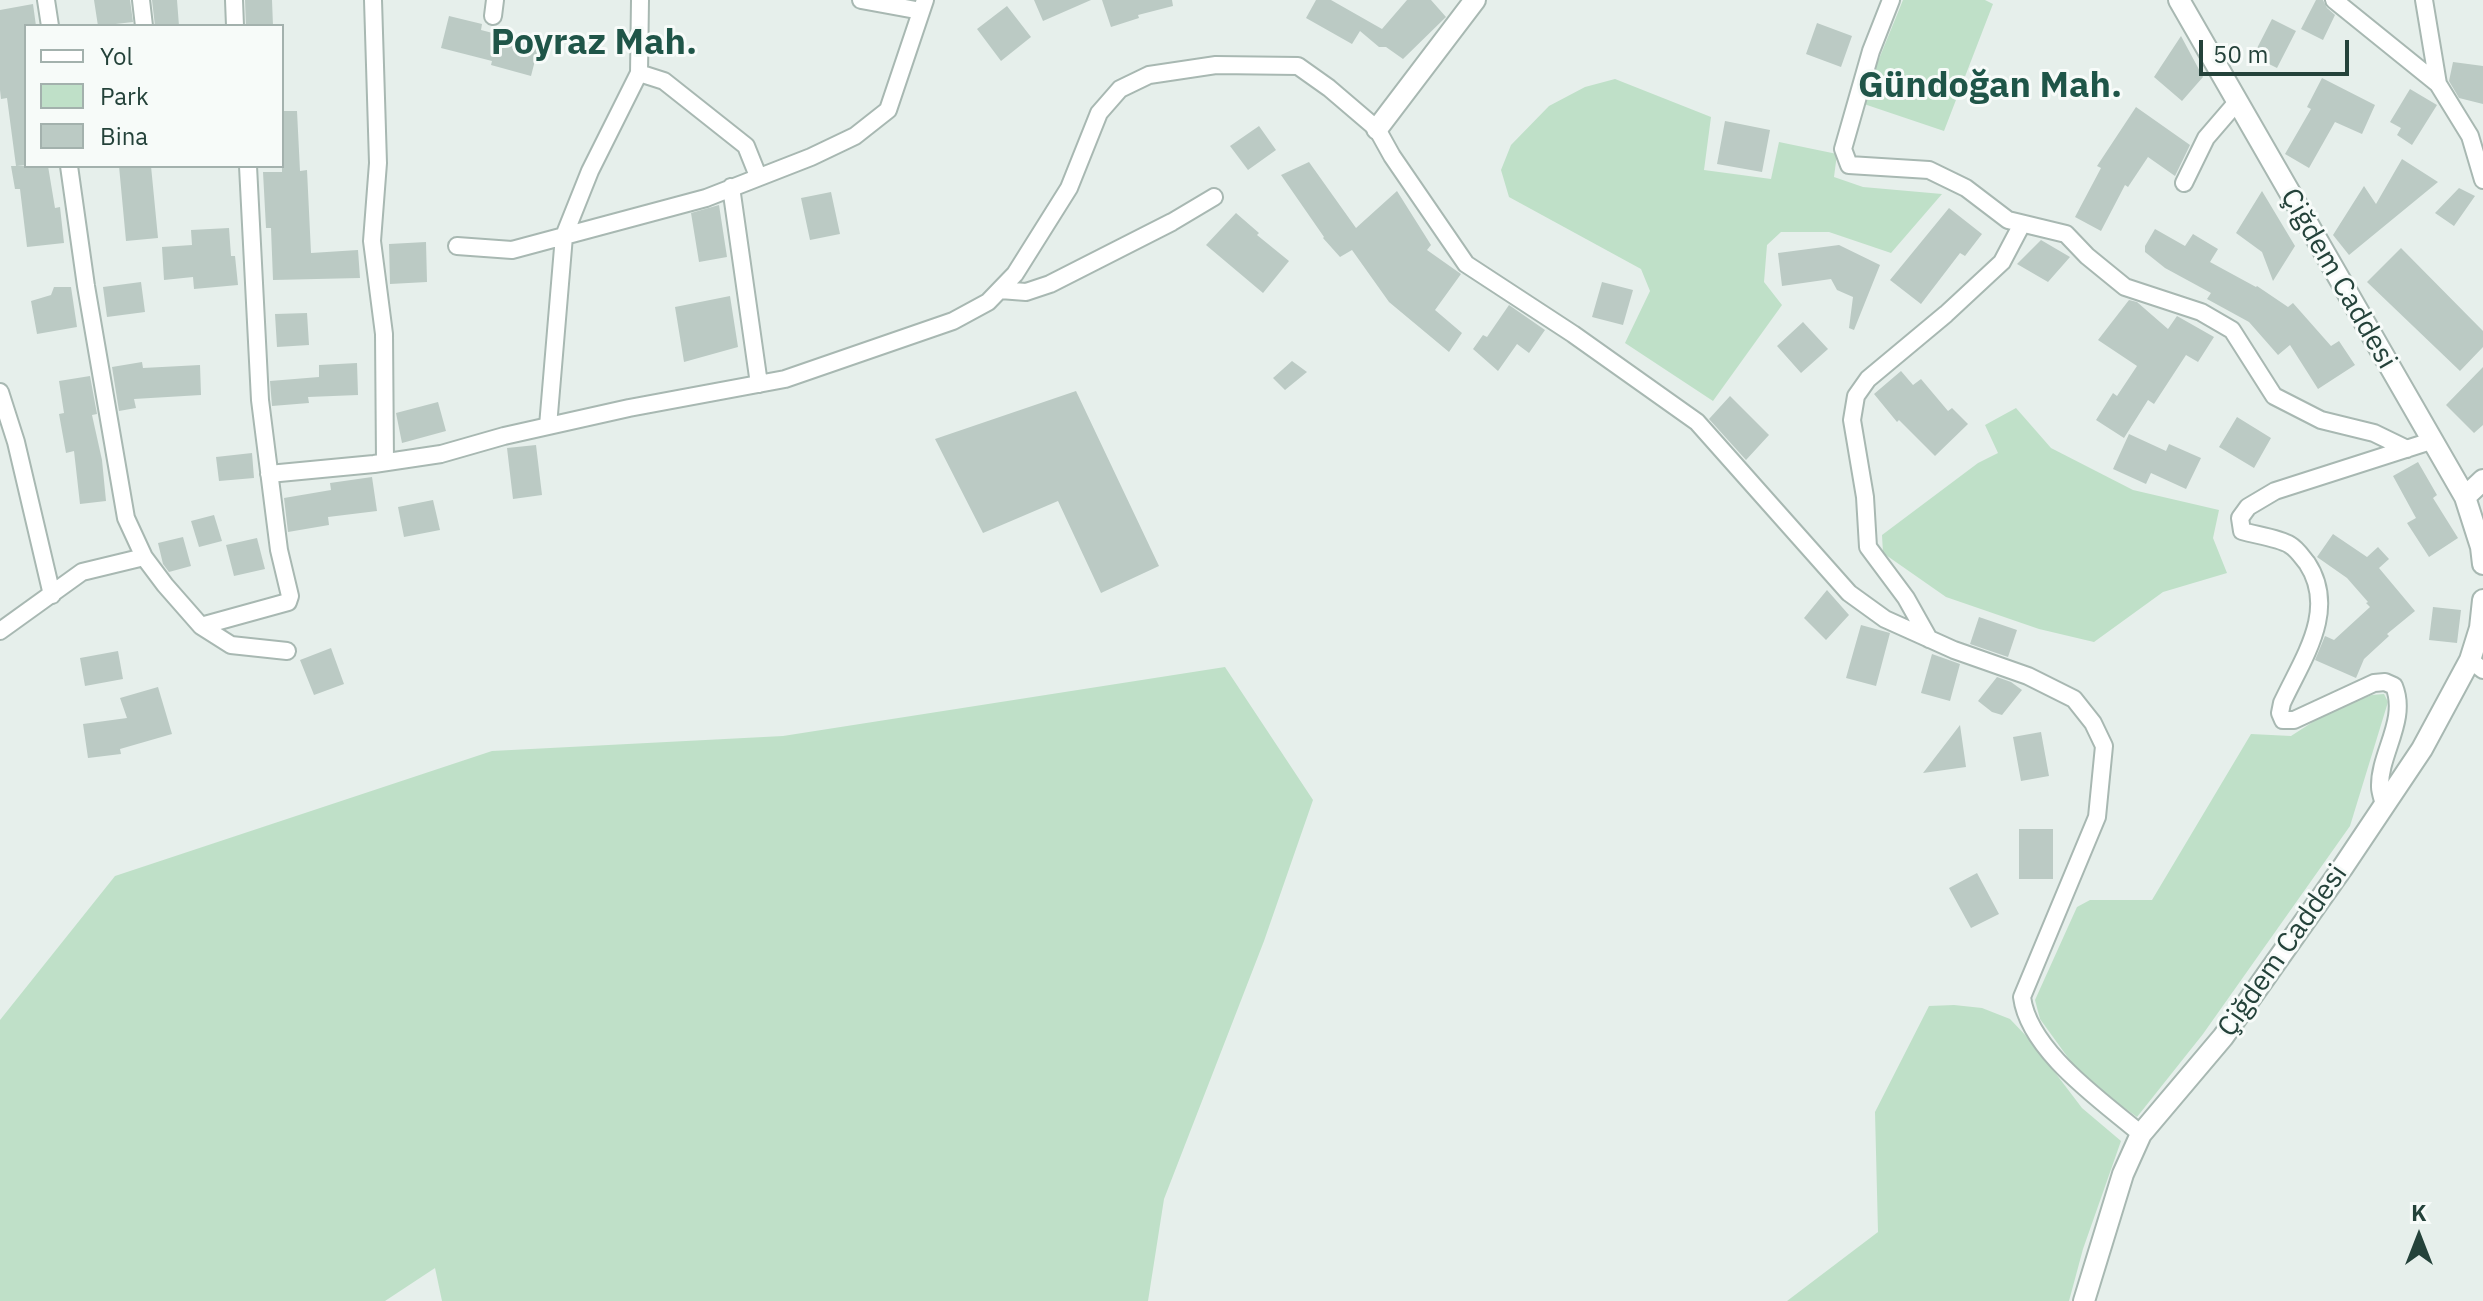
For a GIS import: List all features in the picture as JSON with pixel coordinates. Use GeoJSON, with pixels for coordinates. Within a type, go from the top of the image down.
{"type":"FeatureCollection","features":[{"type":"Feature","properties":{"kind":"street"},"geometry":{"type":"LineString","coordinates":[[46,0],[50,24]]}},
{"type":"Feature","properties":{"kind":"street"},"geometry":{"type":"LineString","coordinates":[[141,0],[144,24]]}},
{"type":"Feature","properties":{"kind":"street"},"geometry":{"type":"LineString","coordinates":[[234,0],[235,24]]}},
{"type":"Feature","properties":{"kind":"street"},"geometry":{"type":"LineString","coordinates":[[373,0],[378,163],[372,241],[384,334],[385,462]]}},
{"type":"Feature","properties":{"kind":"street"},"geometry":{"type":"LineString","coordinates":[[548,426],[564,236],[590,171],[639,73],[640,0]]}},
{"type":"Feature","properties":{"kind":"street"},"geometry":{"type":"LineString","coordinates":[[457,246],[512,250],[706,198],[811,157],[855,136],[888,110],[923,6],[861,0]]}},
{"type":"Feature","properties":{"kind":"street"},"geometry":{"type":"LineString","coordinates":[[1377,129],[1475,0]]}},
{"type":"Feature","properties":{"kind":"street"},"geometry":{"type":"LineString","coordinates":[[1891,0],[1867,64],[1843,149],[1849,165],[1929,170],[1966,188],[2008,220],[2066,234],[2125,287],[2201,312],[2232,330],[2274,396],[2321,420],[2374,433],[2407,449]]}},
{"type":"Feature","properties":{"kind":"street","name":"Çiğdem Caddesi"},"geometry":{"type":"LineString","coordinates":[[2179,0],[2465,497],[2481,547],[2483,564]]}},
{"type":"Feature","properties":{"kind":"street"},"geometry":{"type":"LineString","coordinates":[[2334,0],[2438,84],[2470,136],[2483,180]]}},
{"type":"Feature","properties":{"kind":"street"},"geometry":{"type":"LineString","coordinates":[[2424,0],[2438,84]]}},
{"type":"Feature","properties":{"kind":"street"},"geometry":{"type":"LineString","coordinates":[[269,474],[441,454],[548,426],[785,379],[953,321],[988,302],[1015,274],[1069,188],[1099,113],[1120,89],[1149,75],[1216,65],[1298,66],[1377,129],[1466,264],[1573,334],[1697,422],[1849,593],[1885,619],[2028,676],[2074,699],[2093,723],[2104,746],[2097,817],[2022,997],[2031,1027],[2061,1062],[2141,1134]]}},
{"type":"Feature","properties":{"kind":"street"},"geometry":{"type":"LineString","coordinates":[[639,73],[664,81],[746,146],[758,176]]}},
{"type":"Feature","properties":{"kind":"street"},"geometry":{"type":"LineString","coordinates":[[2184,183],[2206,138],[2237,102]]}},
{"type":"Feature","properties":{"kind":"street"},"geometry":{"type":"LineString","coordinates":[[69,168],[126,518],[144,557],[201,626],[231,645],[287,651]]}},
{"type":"Feature","properties":{"kind":"street"},"geometry":{"type":"LineString","coordinates":[[201,626],[288,602],[287,576],[279,550],[260,400],[248,168]]}},
{"type":"Feature","properties":{"kind":"street"},"geometry":{"type":"LineString","coordinates":[[731,187],[759,384]]}},
{"type":"Feature","properties":{"kind":"street"},"geometry":{"type":"LineString","coordinates":[[1000,290],[1026,292],[1050,284],[1172,222],[1214,197]]}},
{"type":"Feature","properties":{"kind":"street"},"geometry":{"type":"LineString","coordinates":[[1929,639],[1906,598],[1868,547],[1865,497],[1852,420],[1856,396],[1868,379],[2002,262],[2022,224]]}},
{"type":"Feature","properties":{"kind":"street"},"geometry":{"type":"LineString","coordinates":[[0,392],[16,442],[52,595]]}},
{"type":"Feature","properties":{"kind":"street"},"geometry":{"type":"LineString","coordinates":[[2384,805],[2379,787],[2395,726],[2398,695],[2394,686],[2385,682],[2374,683],[2294,720],[2283,720],[2280,713],[2282,703],[2318,627],[2320,603],[2317,578],[2302,556],[2289,544],[2242,531],[2240,518],[2248,507],[2275,491],[2431,441]]}},
{"type":"Feature","properties":{"kind":"street"},"geometry":{"type":"LineString","coordinates":[[2465,497],[2483,480]]}},
{"type":"Feature","properties":{"kind":"street"},"geometry":{"type":"LineString","coordinates":[[0,631],[82,572],[144,557]]}},
{"type":"Feature","properties":{"kind":"street","name":"Çiğdem Caddesi"},"geometry":{"type":"LineString","coordinates":[[2084,1301],[2123,1174],[2141,1134],[2223,1037],[2477,665],[2483,600]]}},
{"type":"Feature","properties":{"kind":"green space"},"geometry":{"type":"Polygon","coordinates":[[[1903,0],[1985,0],[1993,4],[1944,131],[1861,103],[1903,0]]]}},
{"type":"Feature","properties":{"kind":"green space"},"geometry":{"type":"Polygon","coordinates":[[[1615,79],[1711,117],[1704,170],[1771,179],[1779,142],[1837,154],[1834,177],[1863,187],[1942,194],[1891,253],[1829,232],[1781,232],[1767,245],[1764,282],[1782,305],[1713,401],[1625,343],[1650,291],[1641,269],[1509,197],[1501,170],[1511,145],[1549,106],[1585,87],[1615,79]]]}},
{"type":"Feature","properties":{"kind":"green space"},"geometry":{"type":"Polygon","coordinates":[[[2016,408],[2051,448],[2133,490],[2219,510],[2213,538],[2227,573],[2163,592],[2094,642],[2039,629],[1946,597],[1883,553],[1882,535],[1978,463],[1998,453],[1985,425],[2016,408]]]}},
{"type":"Feature","properties":{"kind":"green space"},"geometry":{"type":"Polygon","coordinates":[[[1225,667],[1313,800],[1264,941],[1164,1199],[1148,1301],[442,1301],[435,1268],[385,1301],[0,1301],[0,1020],[115,876],[492,751],[783,736],[1225,667]]]}},
{"type":"Feature","properties":{"kind":"green space"},"geometry":{"type":"Polygon","coordinates":[[[2384,694],[2388,702],[2350,826],[2203,1034],[2137,1117],[2082,1077],[2040,1019],[2035,1000],[2077,907],[2090,900],[2152,900],[2251,734],[2291,736],[2333,709],[2372,695],[2384,694]]]}},
{"type":"Feature","properties":{"kind":"green space"},"geometry":{"type":"Polygon","coordinates":[[[1929,1006],[1982,1008],[2010,1019],[2031,1041],[2082,1108],[2121,1141],[2083,1249],[2069,1301],[1787,1301],[1878,1232],[1875,1112],[1929,1006]]]}},
{"type":"Feature","properties":{"kind":"building"},"geometry":{"type":"Polygon","coordinates":[[[94,0],[130,0],[133,22],[98,24],[94,0]]]}},
{"type":"Feature","properties":{"kind":"building"},"geometry":{"type":"Polygon","coordinates":[[[152,0],[177,0],[179,24],[155,24],[152,0]]]}},
{"type":"Feature","properties":{"kind":"building"},"geometry":{"type":"Polygon","coordinates":[[[245,0],[272,0],[273,24],[246,24],[245,0]]]}},
{"type":"Feature","properties":{"kind":"building"},"geometry":{"type":"Polygon","coordinates":[[[1034,0],[1091,0],[1043,21],[1034,0]]]}},
{"type":"Feature","properties":{"kind":"building"},"geometry":{"type":"Polygon","coordinates":[[[1102,0],[1172,0],[1173,6],[1138,15],[1139,18],[1111,27],[1102,0]]]}},
{"type":"Feature","properties":{"kind":"building"},"geometry":{"type":"Polygon","coordinates":[[[1316,0],[1331,0],[1382,29],[1407,0],[1431,0],[1446,17],[1403,59],[1386,47],[1379,47],[1360,31],[1352,44],[1306,18],[1316,0]]]}},
{"type":"Feature","properties":{"kind":"building"},"geometry":{"type":"Polygon","coordinates":[[[2316,0],[2323,0],[2335,15],[2323,40],[2301,29],[2316,0]]]}},
{"type":"Feature","properties":{"kind":"building"},"geometry":{"type":"Polygon","coordinates":[[[33,4],[36,24],[24,24],[24,165],[17,166],[48,168],[55,208],[60,207],[64,243],[27,247],[20,189],[15,189],[11,166],[16,166],[7,98],[1,99],[0,10],[33,4]]]}},
{"type":"Feature","properties":{"kind":"building"},"geometry":{"type":"Polygon","coordinates":[[[1007,6],[1031,37],[1001,61],[977,29],[1007,6]]]}},
{"type":"Feature","properties":{"kind":"building"},"geometry":{"type":"Polygon","coordinates":[[[449,16],[482,24],[481,30],[539,45],[531,76],[491,65],[492,61],[441,48],[449,16]]]}},
{"type":"Feature","properties":{"kind":"building"},"geometry":{"type":"Polygon","coordinates":[[[2272,19],[2296,31],[2277,68],[2253,56],[2272,19]]]}},
{"type":"Feature","properties":{"kind":"building"},"geometry":{"type":"Polygon","coordinates":[[[1817,23],[1852,36],[1841,67],[1806,54],[1817,23]]]}},
{"type":"Feature","properties":{"kind":"building"},"geometry":{"type":"Polygon","coordinates":[[[2181,36],[2203,77],[2182,101],[2154,77],[2181,36]]]}},
{"type":"Feature","properties":{"kind":"building"},"geometry":{"type":"Polygon","coordinates":[[[2453,62],[2483,66],[2483,104],[2459,98],[2449,81],[2453,62]]]}},
{"type":"Feature","properties":{"kind":"building"},"geometry":{"type":"Polygon","coordinates":[[[2322,78],[2375,105],[2362,134],[2335,122],[2309,168],[2285,154],[2311,109],[2307,107],[2322,78]]]}},
{"type":"Feature","properties":{"kind":"building"},"geometry":{"type":"Polygon","coordinates":[[[2410,89],[2437,105],[2412,145],[2397,135],[2401,128],[2390,122],[2410,89]]]}},
{"type":"Feature","properties":{"kind":"building"},"geometry":{"type":"Polygon","coordinates":[[[2136,107],[2190,145],[2175,176],[2148,157],[2128,187],[2125,185],[2101,231],[2075,217],[2101,168],[2097,166],[2136,107]]]}},
{"type":"Feature","properties":{"kind":"building"},"geometry":{"type":"Polygon","coordinates":[[[284,111],[297,111],[300,171],[307,170],[311,253],[358,250],[360,278],[273,280],[271,228],[266,228],[263,172],[282,172],[284,111]]]}},
{"type":"Feature","properties":{"kind":"building"},"geometry":{"type":"Polygon","coordinates":[[[1725,121],[1770,130],[1762,172],[1717,164],[1725,121]]]}},
{"type":"Feature","properties":{"kind":"building"},"geometry":{"type":"Polygon","coordinates":[[[1259,126],[1276,150],[1248,170],[1230,146],[1259,126]]]}},
{"type":"Feature","properties":{"kind":"building"},"geometry":{"type":"Polygon","coordinates":[[[2402,159],[2438,182],[2349,255],[2333,235],[2364,186],[2376,204],[2402,159]]]}},
{"type":"Feature","properties":{"kind":"building"},"geometry":{"type":"Polygon","coordinates":[[[1309,162],[1356,228],[1397,191],[1431,245],[1427,250],[1461,274],[1435,310],[1462,333],[1449,352],[1389,302],[1352,250],[1340,257],[1323,238],[1281,175],[1309,162]]]}},
{"type":"Feature","properties":{"kind":"building"},"geometry":{"type":"Polygon","coordinates":[[[119,168],[151,168],[158,238],[126,241],[119,168]]]}},
{"type":"Feature","properties":{"kind":"building"},"geometry":{"type":"Polygon","coordinates":[[[2459,188],[2475,196],[2454,226],[2435,213],[2459,188]]]}},
{"type":"Feature","properties":{"kind":"building"},"geometry":{"type":"Polygon","coordinates":[[[2262,191],[2295,246],[2273,281],[2262,252],[2236,233],[2262,191]]]}},
{"type":"Feature","properties":{"kind":"building"},"geometry":{"type":"Polygon","coordinates":[[[831,192],[840,234],[810,240],[801,198],[831,192]]]}},
{"type":"Feature","properties":{"kind":"building"},"geometry":{"type":"Polygon","coordinates":[[[719,205],[727,257],[699,262],[691,213],[719,205]]]}},
{"type":"Feature","properties":{"kind":"building"},"geometry":{"type":"Polygon","coordinates":[[[1949,208],[1982,234],[1965,256],[1960,253],[1921,304],[1890,280],[1949,208]]]}},
{"type":"Feature","properties":{"kind":"building"},"geometry":{"type":"Polygon","coordinates":[[[1236,213],[1289,261],[1263,293],[1206,245],[1236,213]]]}},
{"type":"Feature","properties":{"kind":"building"},"geometry":{"type":"Polygon","coordinates":[[[229,228],[238,285],[194,289],[193,277],[164,280],[162,247],[192,245],[191,230],[229,228]]]}},
{"type":"Feature","properties":{"kind":"building"},"geometry":{"type":"Polygon","coordinates":[[[2155,229],[2185,246],[2193,234],[2218,249],[2210,262],[2257,286],[2288,307],[2293,303],[2331,346],[2339,341],[2355,365],[2318,389],[2290,345],[2278,355],[2249,322],[2207,299],[2211,293],[2165,268],[2145,252],[2155,229]]]}},
{"type":"Feature","properties":{"kind":"building"},"geometry":{"type":"Polygon","coordinates":[[[2041,240],[2070,257],[2048,282],[2017,264],[2041,240]]]}},
{"type":"Feature","properties":{"kind":"building"},"geometry":{"type":"Polygon","coordinates":[[[426,242],[427,282],[390,284],[389,244],[426,242]]]}},
{"type":"Feature","properties":{"kind":"building"},"geometry":{"type":"Polygon","coordinates":[[[1839,245],[1880,265],[1854,330],[1849,328],[1853,297],[1837,290],[1831,279],[1782,286],[1778,253],[1839,245]]]}},
{"type":"Feature","properties":{"kind":"building"},"geometry":{"type":"Polygon","coordinates":[[[2401,248],[2483,331],[2483,347],[2460,371],[2367,282],[2401,248]]]}},
{"type":"Feature","properties":{"kind":"building"},"geometry":{"type":"Polygon","coordinates":[[[141,282],[145,312],[107,317],[103,287],[141,282]]]}},
{"type":"Feature","properties":{"kind":"building"},"geometry":{"type":"Polygon","coordinates":[[[1602,282],[1633,290],[1623,325],[1592,317],[1602,282]]]}},
{"type":"Feature","properties":{"kind":"building"},"geometry":{"type":"Polygon","coordinates":[[[54,287],[71,287],[77,327],[37,334],[31,301],[51,295],[54,287]]]}},
{"type":"Feature","properties":{"kind":"building"},"geometry":{"type":"Polygon","coordinates":[[[730,296],[738,347],[684,362],[675,307],[730,296]]]}},
{"type":"Feature","properties":{"kind":"building"},"geometry":{"type":"Polygon","coordinates":[[[2129,300],[2137,302],[2168,329],[2177,316],[2214,337],[2198,362],[2186,355],[2154,404],[2148,400],[2124,438],[2096,420],[2113,393],[2117,396],[2137,366],[2098,340],[2129,300]]]}},
{"type":"Feature","properties":{"kind":"building"},"geometry":{"type":"Polygon","coordinates":[[[1509,305],[1545,330],[1529,353],[1517,344],[1498,371],[1473,349],[1483,335],[1487,337],[1509,305]]]}},
{"type":"Feature","properties":{"kind":"building"},"geometry":{"type":"Polygon","coordinates":[[[307,313],[309,345],[277,347],[275,314],[307,313]]]}},
{"type":"Feature","properties":{"kind":"building"},"geometry":{"type":"Polygon","coordinates":[[[1803,322],[1828,349],[1801,373],[1777,346],[1803,322]]]}},
{"type":"Feature","properties":{"kind":"building"},"geometry":{"type":"Polygon","coordinates":[[[1292,361],[1307,372],[1285,390],[1273,378],[1292,361]]]}},
{"type":"Feature","properties":{"kind":"building"},"geometry":{"type":"Polygon","coordinates":[[[142,362],[143,368],[200,365],[201,395],[134,399],[136,408],[119,411],[112,367],[142,362]]]}},
{"type":"Feature","properties":{"kind":"building"},"geometry":{"type":"Polygon","coordinates":[[[357,363],[358,395],[308,397],[309,403],[272,406],[270,381],[319,377],[319,365],[357,363]]]}},
{"type":"Feature","properties":{"kind":"building"},"geometry":{"type":"Polygon","coordinates":[[[2483,367],[2483,425],[2474,433],[2446,405],[2483,367]]]}},
{"type":"Feature","properties":{"kind":"building"},"geometry":{"type":"Polygon","coordinates":[[[1901,371],[1913,385],[1921,379],[1948,411],[1952,408],[1968,424],[1935,456],[1899,420],[1897,422],[1874,394],[1901,371]]]}},
{"type":"Feature","properties":{"kind":"building"},"geometry":{"type":"Polygon","coordinates":[[[90,376],[97,414],[92,415],[102,460],[106,501],[80,504],[74,451],[66,453],[59,414],[64,413],[59,381],[90,376]]]}},
{"type":"Feature","properties":{"kind":"building"},"geometry":{"type":"Polygon","coordinates":[[[1076,391],[1159,566],[1101,593],[1058,501],[983,533],[935,439],[1076,391]]]}},
{"type":"Feature","properties":{"kind":"building"},"geometry":{"type":"Polygon","coordinates":[[[1730,396],[1769,435],[1746,460],[1709,419],[1730,396]]]}},
{"type":"Feature","properties":{"kind":"building"},"geometry":{"type":"Polygon","coordinates":[[[438,402],[446,431],[402,443],[396,413],[438,402]]]}},
{"type":"Feature","properties":{"kind":"building"},"geometry":{"type":"Polygon","coordinates":[[[2237,417],[2271,438],[2254,468],[2219,447],[2237,417]]]}},
{"type":"Feature","properties":{"kind":"building"},"geometry":{"type":"Polygon","coordinates":[[[2129,434],[2166,451],[2169,444],[2201,458],[2186,489],[2151,473],[2146,484],[2113,469],[2129,434]]]}},
{"type":"Feature","properties":{"kind":"building"},"geometry":{"type":"Polygon","coordinates":[[[536,445],[542,495],[513,499],[507,448],[536,445]]]}},
{"type":"Feature","properties":{"kind":"building"},"geometry":{"type":"Polygon","coordinates":[[[252,453],[254,478],[219,481],[216,457],[252,453]]]}},
{"type":"Feature","properties":{"kind":"building"},"geometry":{"type":"Polygon","coordinates":[[[2418,462],[2437,495],[2433,498],[2458,538],[2429,557],[2407,523],[2416,518],[2393,476],[2418,462]]]}},
{"type":"Feature","properties":{"kind":"building"},"geometry":{"type":"Polygon","coordinates":[[[372,477],[377,511],[328,517],[329,525],[288,532],[284,498],[331,490],[330,483],[372,477]]]}},
{"type":"Feature","properties":{"kind":"building"},"geometry":{"type":"Polygon","coordinates":[[[433,500],[440,530],[404,537],[398,507],[433,500]]]}},
{"type":"Feature","properties":{"kind":"building"},"geometry":{"type":"Polygon","coordinates":[[[214,515],[222,541],[199,547],[191,521],[214,515]]]}},
{"type":"Feature","properties":{"kind":"building"},"geometry":{"type":"Polygon","coordinates":[[[2333,534],[2367,557],[2378,547],[2389,559],[2379,568],[2415,611],[2387,634],[2389,636],[2364,659],[2356,678],[2315,660],[2325,636],[2334,640],[2370,607],[2347,578],[2317,557],[2333,534]]]}},
{"type":"Feature","properties":{"kind":"building"},"geometry":{"type":"Polygon","coordinates":[[[183,537],[191,566],[169,572],[163,564],[158,543],[183,537]]]}},
{"type":"Feature","properties":{"kind":"building"},"geometry":{"type":"Polygon","coordinates":[[[257,538],[265,569],[234,576],[226,545],[257,538]]]}},
{"type":"Feature","properties":{"kind":"building"},"geometry":{"type":"Polygon","coordinates":[[[1827,590],[1849,615],[1826,640],[1804,618],[1827,590]]]}},
{"type":"Feature","properties":{"kind":"building"},"geometry":{"type":"Polygon","coordinates":[[[2433,607],[2461,610],[2457,643],[2429,640],[2433,607]]]}},
{"type":"Feature","properties":{"kind":"building"},"geometry":{"type":"Polygon","coordinates":[[[1979,617],[2017,630],[2008,657],[1970,644],[1979,617]]]}},
{"type":"Feature","properties":{"kind":"building"},"geometry":{"type":"Polygon","coordinates":[[[1861,625],[1890,633],[1876,686],[1846,678],[1861,625]]]}},
{"type":"Feature","properties":{"kind":"building"},"geometry":{"type":"Polygon","coordinates":[[[331,648],[344,684],[314,695],[300,660],[331,648]]]}},
{"type":"Feature","properties":{"kind":"building"},"geometry":{"type":"Polygon","coordinates":[[[118,651],[123,679],[85,686],[80,658],[118,651]]]}},
{"type":"Feature","properties":{"kind":"building"},"geometry":{"type":"Polygon","coordinates":[[[1932,654],[1960,664],[1950,701],[1921,693],[1932,654]]]}},
{"type":"Feature","properties":{"kind":"building"},"geometry":{"type":"Polygon","coordinates":[[[1997,677],[2022,690],[2002,715],[1992,712],[1978,701],[1997,677]]]}},
{"type":"Feature","properties":{"kind":"building"},"geometry":{"type":"Polygon","coordinates":[[[158,687],[172,734],[120,749],[121,754],[88,758],[83,724],[127,718],[120,698],[158,687]]]}},
{"type":"Feature","properties":{"kind":"building"},"geometry":{"type":"Polygon","coordinates":[[[1960,725],[1966,767],[1923,773],[1960,725]]]}},
{"type":"Feature","properties":{"kind":"building"},"geometry":{"type":"Polygon","coordinates":[[[2041,732],[2049,776],[2021,781],[2013,737],[2041,732]]]}},
{"type":"Feature","properties":{"kind":"building"},"geometry":{"type":"Polygon","coordinates":[[[2019,829],[2053,829],[2053,879],[2019,879],[2019,829]]]}},
{"type":"Feature","properties":{"kind":"building"},"geometry":{"type":"Polygon","coordinates":[[[1977,873],[1999,914],[1971,928],[1949,888],[1977,873]]]}},
{"type":"Feature","properties":{"kind":"district","name":"Poyraz Mah."},"geometry":{"type":"Point","coordinates":[594,44]}},
{"type":"Feature","properties":{"kind":"district","name":"Gündoğan Mah."},"geometry":{"type":"Point","coordinates":[1990,87]}}]}
